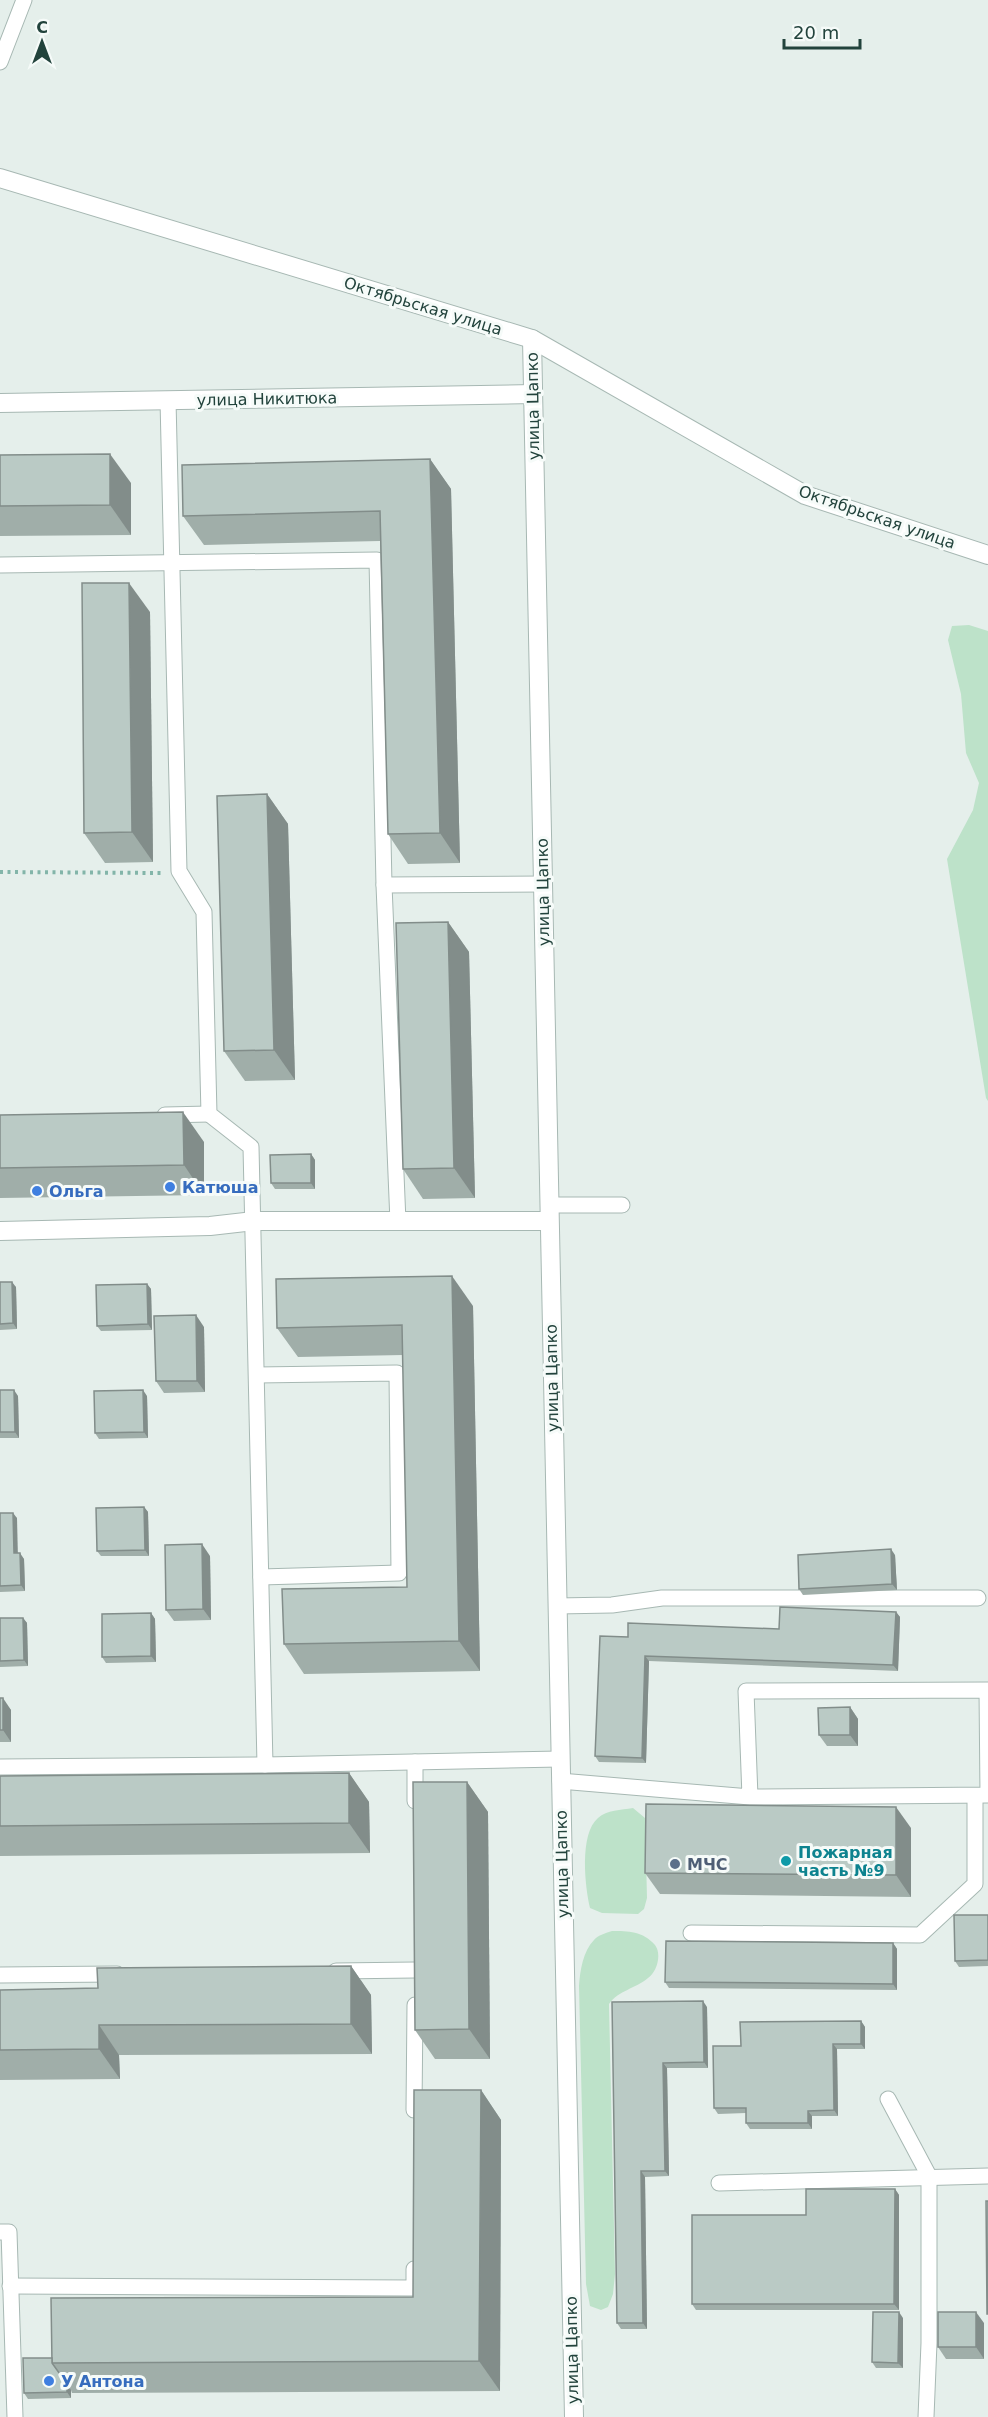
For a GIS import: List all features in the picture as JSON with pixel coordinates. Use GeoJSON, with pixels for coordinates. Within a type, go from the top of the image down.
{"type":"FeatureCollection","features":[{"type":"Feature","properties":{"kind":"street","name":"Октябрьская улица"},"geometry":{"type":"LineString","coordinates":[[0,178],[532,339],[805,495],[988,555]]}},
{"type":"Feature","properties":{"kind":"street","name":"улица Цапко"},"geometry":{"type":"LineString","coordinates":[[532,339],[574,2417]]}},
{"type":"Feature","properties":{"kind":"street","name":"улица Никитюка"},"geometry":{"type":"LineString","coordinates":[[0,404],[533,394]]}},
{"type":"Feature","properties":{"kind":"street"},"geometry":{"type":"LineString","coordinates":[[0,1231],[210,1226],[254,1221],[398,1222],[549,1213]]}},
{"type":"Feature","properties":{"kind":"lane"},"geometry":{"type":"LineString","coordinates":[[0,62],[24,0]]}},
{"type":"Feature","properties":{"kind":"lane"},"geometry":{"type":"LineString","coordinates":[[168,400],[179,871],[204,912],[209,1114]]}},
{"type":"Feature","properties":{"kind":"lane"},"geometry":{"type":"LineString","coordinates":[[0,565],[377,560],[384,885],[398,1222]]}},
{"type":"Feature","properties":{"kind":"lane"},"geometry":{"type":"LineString","coordinates":[[384,885],[543,884]]}},
{"type":"Feature","properties":{"kind":"lane"},"geometry":{"type":"LineString","coordinates":[[150,1115],[209,1114],[251,1147],[265,1765]]}},
{"type":"Feature","properties":{"kind":"lane"},"geometry":{"type":"LineString","coordinates":[[549,1213],[622,1205]]}},
{"type":"Feature","properties":{"kind":"lane"},"geometry":{"type":"LineString","coordinates":[[257,1375],[397,1373],[399,1573],[261,1577]]}},
{"type":"Feature","properties":{"kind":"lane"},"geometry":{"type":"LineString","coordinates":[[557,1606],[612,1605],[662,1598],[978,1598]]}},
{"type":"Feature","properties":{"kind":"lane"},"geometry":{"type":"LineString","coordinates":[[560,1781],[750,1797],[988,1795],[987,1690],[746,1691],[750,1797]]}},
{"type":"Feature","properties":{"kind":"lane"},"geometry":{"type":"LineString","coordinates":[[0,1767],[560,1759]]}},
{"type":"Feature","properties":{"kind":"lane"},"geometry":{"type":"LineString","coordinates":[[415,1762],[415,1820]]}},
{"type":"Feature","properties":{"kind":"lane"},"geometry":{"type":"LineString","coordinates":[[691,1933],[920,1935],[975,1884],[975,1796]]}},
{"type":"Feature","properties":{"kind":"lane"},"geometry":{"type":"LineString","coordinates":[[320,1971],[415,1976],[414,2123]]}},
{"type":"Feature","properties":{"kind":"lane"},"geometry":{"type":"LineString","coordinates":[[0,1975],[130,1974]]}},
{"type":"Feature","properties":{"kind":"lane"},"geometry":{"type":"LineString","coordinates":[[888,2099],[929,2176],[929,2343],[926,2417]]}},
{"type":"Feature","properties":{"kind":"lane"},"geometry":{"type":"LineString","coordinates":[[718,2183],[988,2176]]}},
{"type":"Feature","properties":{"kind":"lane"},"geometry":{"type":"LineString","coordinates":[[0,2232],[9,2232],[15,2417]]}},
{"type":"Feature","properties":{"kind":"lane"},"geometry":{"type":"LineString","coordinates":[[10,2286],[414,2288],[414,2253]]}},
{"type":"Feature","properties":{"kind":"path"},"geometry":{"type":"LineString","coordinates":[[0,872],[179,871]]}},
{"type":"Feature","properties":{"kind":"green space"},"geometry":{"type":"Polygon","coordinates":[[[969,625],[988,631],[988,1101],[947,859],[973,810],[979,783],[966,753],[961,694],[948,640],[952,626],[969,625]]]}},
{"type":"Feature","properties":{"kind":"green space"},"geometry":{"type":"Polygon","coordinates":[[[633,1808],[645,1818],[647,1898],[644,1909],[638,1914],[602,1913],[590,1908],[588,1899],[585,1861],[588,1836],[592,1826],[602,1815],[633,1808]]]}},
{"type":"Feature","properties":{"kind":"green space"},"geometry":{"type":"Polygon","coordinates":[[[612,1931],[640,1934],[655,1945],[658,1958],[651,1975],[617,1996],[609,2004],[615,2274],[613,2294],[608,2307],[601,2310],[590,2306],[586,2284],[579,1986],[583,1962],[590,1945],[602,1934],[612,1931]]]}},
{"type":"Feature","properties":{"kind":"building"},"geometry":{"type":"Polygon","coordinates":[[[110,454],[110,505],[0,506],[0,455],[110,454]]]}},
{"type":"Feature","properties":{"kind":"building"},"geometry":{"type":"Polygon","coordinates":[[[430,459],[440,833],[388,834],[380,511],[183,516],[182,465],[430,459]]]}},
{"type":"Feature","properties":{"kind":"building"},"geometry":{"type":"Polygon","coordinates":[[[82,583],[129,583],[132,832],[84,833],[82,583]]]}},
{"type":"Feature","properties":{"kind":"building"},"geometry":{"type":"Polygon","coordinates":[[[267,794],[274,1050],[224,1051],[217,796],[267,794]]]}},
{"type":"Feature","properties":{"kind":"building"},"geometry":{"type":"Polygon","coordinates":[[[448,922],[454,1168],[403,1169],[396,923],[448,922]]]}},
{"type":"Feature","properties":{"kind":"building"},"geometry":{"type":"Polygon","coordinates":[[[183,1112],[184,1165],[0,1168],[0,1115],[183,1112]]]}},
{"type":"Feature","properties":{"kind":"building"},"geometry":{"type":"Polygon","coordinates":[[[311,1154],[311,1183],[271,1183],[270,1155],[311,1154]]]}},
{"type":"Feature","properties":{"kind":"building"},"geometry":{"type":"Polygon","coordinates":[[[452,1276],[459,1641],[284,1644],[282,1589],[407,1587],[402,1325],[277,1328],[276,1279],[452,1276]]]}},
{"type":"Feature","properties":{"kind":"building"},"geometry":{"type":"Polygon","coordinates":[[[0,1282],[12,1282],[13,1323],[0,1324],[0,1282]]]}},
{"type":"Feature","properties":{"kind":"building"},"geometry":{"type":"Polygon","coordinates":[[[147,1284],[148,1324],[97,1326],[96,1285],[147,1284]]]}},
{"type":"Feature","properties":{"kind":"building"},"geometry":{"type":"Polygon","coordinates":[[[196,1315],[197,1381],[156,1381],[154,1316],[196,1315]]]}},
{"type":"Feature","properties":{"kind":"building"},"geometry":{"type":"Polygon","coordinates":[[[0,1390],[14,1390],[15,1432],[0,1432],[0,1390]]]}},
{"type":"Feature","properties":{"kind":"building"},"geometry":{"type":"Polygon","coordinates":[[[143,1390],[144,1432],[95,1433],[94,1391],[143,1390]]]}},
{"type":"Feature","properties":{"kind":"building"},"geometry":{"type":"Polygon","coordinates":[[[144,1507],[145,1550],[97,1551],[96,1508],[144,1507]]]}},
{"type":"Feature","properties":{"kind":"building"},"geometry":{"type":"Polygon","coordinates":[[[0,1513],[13,1513],[14,1553],[20,1553],[21,1585],[0,1586],[0,1513]]]}},
{"type":"Feature","properties":{"kind":"building"},"geometry":{"type":"Polygon","coordinates":[[[202,1544],[203,1609],[166,1610],[165,1545],[202,1544]]]}},
{"type":"Feature","properties":{"kind":"building"},"geometry":{"type":"Polygon","coordinates":[[[891,1549],[892,1584],[799,1589],[798,1555],[891,1549]]]}},
{"type":"Feature","properties":{"kind":"building"},"geometry":{"type":"Polygon","coordinates":[[[780,1607],[896,1612],[893,1665],[645,1656],[642,1758],[595,1756],[600,1636],[628,1637],[628,1623],[779,1629],[780,1607]]]}},
{"type":"Feature","properties":{"kind":"building"},"geometry":{"type":"Polygon","coordinates":[[[151,1613],[151,1656],[102,1657],[102,1614],[151,1613]]]}},
{"type":"Feature","properties":{"kind":"building"},"geometry":{"type":"Polygon","coordinates":[[[0,1618],[23,1618],[24,1660],[0,1661],[0,1618]]]}},
{"type":"Feature","properties":{"kind":"building"},"geometry":{"type":"Polygon","coordinates":[[[0,1698],[3,1698],[3,1730],[0,1730],[0,1698]]]}},
{"type":"Feature","properties":{"kind":"building"},"geometry":{"type":"Polygon","coordinates":[[[850,1707],[850,1735],[819,1735],[818,1708],[850,1707]]]}},
{"type":"Feature","properties":{"kind":"building"},"geometry":{"type":"Polygon","coordinates":[[[349,1773],[349,1823],[0,1826],[0,1776],[349,1773]]]}},
{"type":"Feature","properties":{"kind":"building"},"geometry":{"type":"Polygon","coordinates":[[[413,1782],[467,1782],[469,2029],[415,2030],[413,1782]]]}},
{"type":"Feature","properties":{"kind":"building","name":"Пожарная часть №9"},"geometry":{"type":"Polygon","coordinates":[[[646,1804],[896,1807],[896,1875],[645,1873],[646,1804]]]}},
{"type":"Feature","properties":{"kind":"building"},"geometry":{"type":"Polygon","coordinates":[[[954,1915],[988,1915],[988,1960],[955,1961],[954,1915]]]}},
{"type":"Feature","properties":{"kind":"building"},"geometry":{"type":"Polygon","coordinates":[[[666,1941],[893,1943],[893,1984],[665,1982],[666,1941]]]}},
{"type":"Feature","properties":{"kind":"building"},"geometry":{"type":"Polygon","coordinates":[[[351,1966],[351,2024],[99,2025],[99,2049],[0,2050],[0,1990],[98,1988],[97,1968],[351,1966]]]}},
{"type":"Feature","properties":{"kind":"building"},"geometry":{"type":"Polygon","coordinates":[[[703,2001],[704,2062],[663,2063],[665,2171],[641,2171],[643,2323],[617,2323],[612,2002],[703,2001]]]}},
{"type":"Feature","properties":{"kind":"building"},"geometry":{"type":"Polygon","coordinates":[[[861,2021],[861,2044],[833,2044],[834,2110],[808,2111],[808,2123],[746,2123],[746,2108],[714,2108],[713,2046],[741,2046],[740,2022],[861,2021]]]}},
{"type":"Feature","properties":{"kind":"building"},"geometry":{"type":"Polygon","coordinates":[[[414,2090],[481,2090],[479,2361],[52,2363],[51,2298],[413,2297],[414,2090]]]}},
{"type":"Feature","properties":{"kind":"building"},"geometry":{"type":"Polygon","coordinates":[[[806,2189],[895,2189],[894,2304],[692,2304],[692,2215],[806,2215],[806,2189]]]}},
{"type":"Feature","properties":{"kind":"building"},"geometry":{"type":"Polygon","coordinates":[[[986,2201],[988,2201],[988,2314],[987,2314],[986,2201]]]}},
{"type":"Feature","properties":{"kind":"building"},"geometry":{"type":"Polygon","coordinates":[[[873,2312],[899,2312],[898,2363],[872,2362],[873,2312]]]}},
{"type":"Feature","properties":{"kind":"building"},"geometry":{"type":"Polygon","coordinates":[[[938,2312],[976,2312],[976,2347],[938,2347],[938,2312]]]}},
{"type":"Feature","properties":{"kind":"building","name":"У Антона"},"geometry":{"type":"Polygon","coordinates":[[[23,2358],[52,2358],[52,2363],[67,2384],[67,2392],[24,2393],[23,2358]]]}},
{"type":"Feature","properties":{"kind":"place","name":"Катюша"},"geometry":{"type":"Point","coordinates":[170,1187]}},
{"type":"Feature","properties":{"kind":"place","name":"Ольга"},"geometry":{"type":"Point","coordinates":[37,1191]}},
{"type":"Feature","properties":{"kind":"place","name":"Пожарная часть №9"},"geometry":{"type":"Point","coordinates":[786,1861]}},
{"type":"Feature","properties":{"kind":"place","name":"МЧС"},"geometry":{"type":"Point","coordinates":[675,1864]}},
{"type":"Feature","properties":{"kind":"place","name":"У Антона"},"geometry":{"type":"Point","coordinates":[49,2381]}}]}
